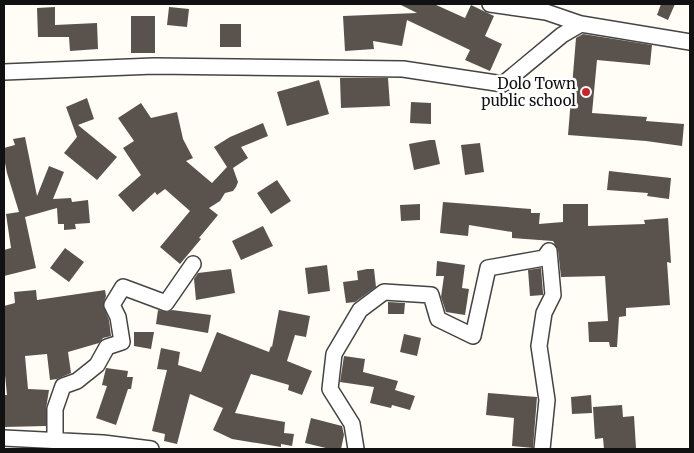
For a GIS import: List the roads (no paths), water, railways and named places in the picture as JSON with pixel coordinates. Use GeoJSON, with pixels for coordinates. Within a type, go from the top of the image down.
{"type":"FeatureCollection","features":[{"type":"Feature","properties":{"kind":"street"},"geometry":{"type":"LineString","coordinates":[[490,4],[546,12],[581,24],[690,42]]}},
{"type":"Feature","properties":{"kind":"street"},"geometry":{"type":"LineString","coordinates":[[4,72],[154,66],[403,69],[504,84],[562,35],[581,24]]}},
{"type":"Feature","properties":{"kind":"street"},"geometry":{"type":"LineString","coordinates":[[356,449],[352,424],[330,388],[334,354],[360,310],[384,292],[431,295],[438,319],[473,336],[488,268],[544,258],[549,251],[553,295],[544,313],[539,346],[547,400],[542,449]]}},
{"type":"Feature","properties":{"kind":"street"},"geometry":{"type":"LineString","coordinates":[[55,440],[55,409],[63,386],[77,381],[97,365],[107,347],[122,342],[118,317],[112,305],[123,287],[166,303],[193,264]]}},
{"type":"Feature","properties":{"kind":"street"},"geometry":{"type":"LineString","coordinates":[[4,438],[55,440],[151,449]]}},
{"type":"Feature","properties":{"kind":"place","name":"Dolo Town public school"},"geometry":{"type":"Point","coordinates":[586,92]}}]}
